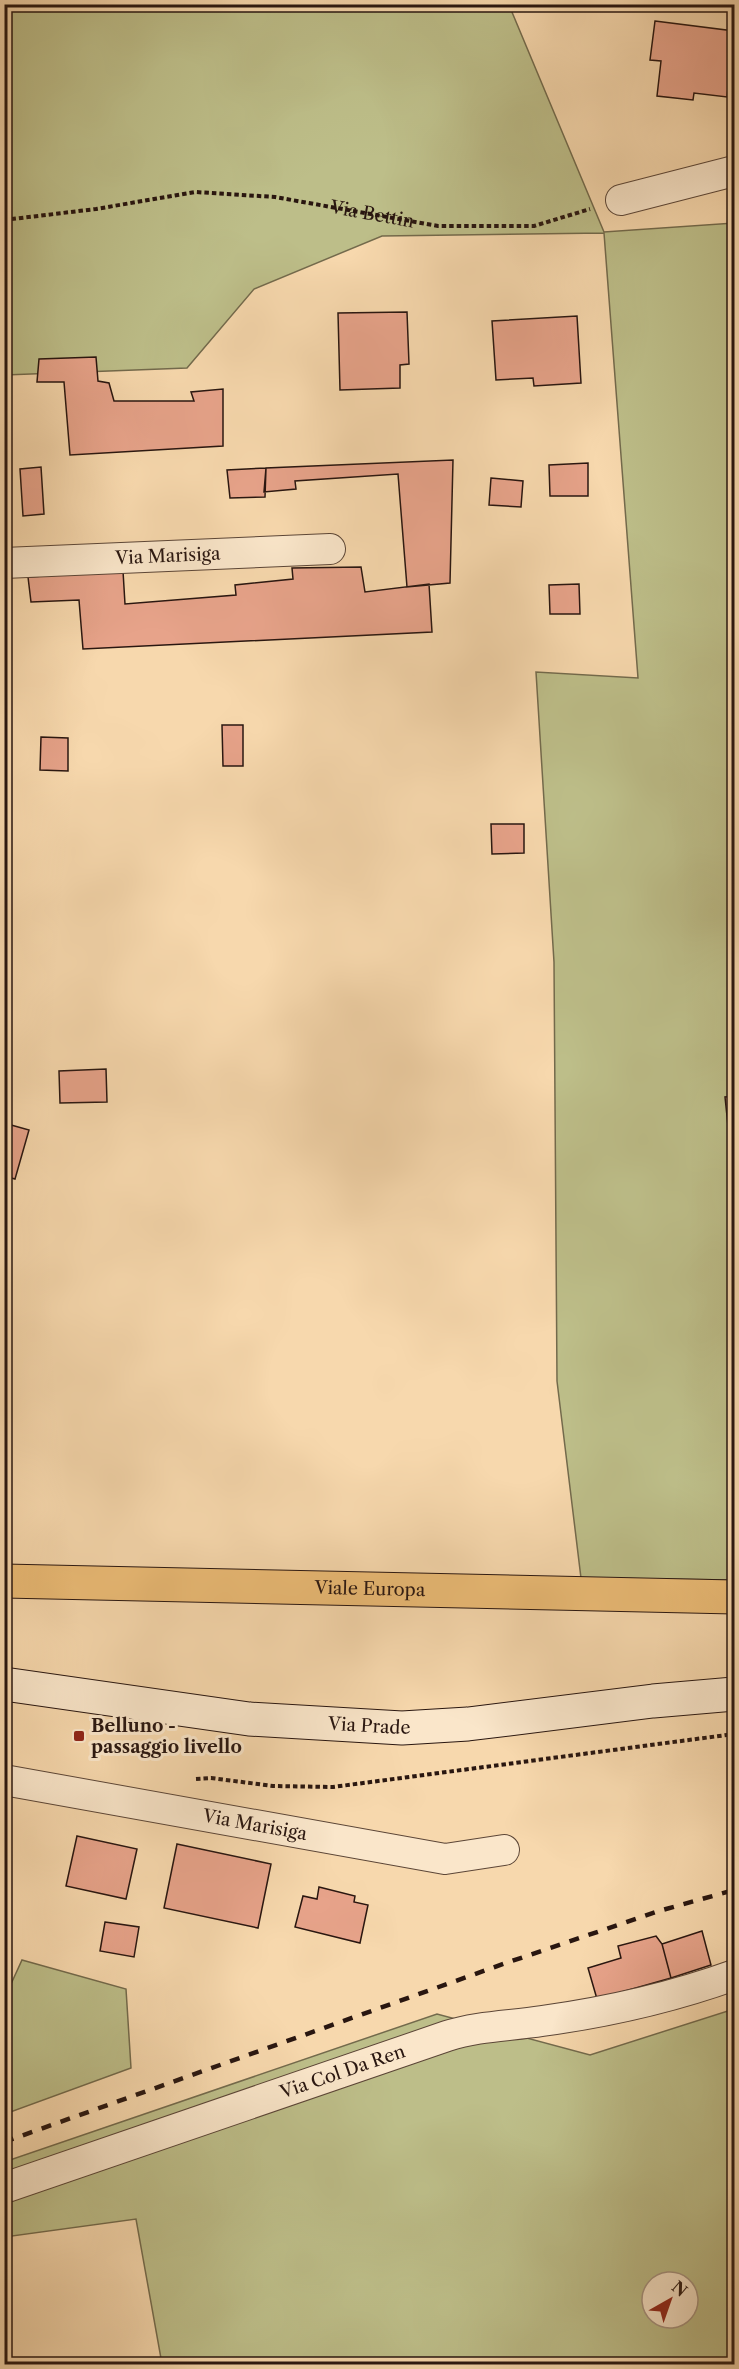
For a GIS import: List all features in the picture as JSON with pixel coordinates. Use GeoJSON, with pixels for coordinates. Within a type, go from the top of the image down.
{"type":"FeatureCollection","features":[{"type":"Feature","properties":{"kind":"main road","name":"Viale Europa"},"geometry":{"type":"LineString","coordinates":[[4,1581],[735,1597]]}},
{"type":"Feature","properties":{"kind":"main road","name":"Via Prade"},"geometry":{"type":"LineString","coordinates":[[4,1684],[249,1719],[402,1728],[468,1724],[653,1701],[735,1694]]}},
{"type":"Feature","properties":{"kind":"street"},"geometry":{"type":"LineString","coordinates":[[621,200],[735,171]]}},
{"type":"Feature","properties":{"kind":"street","name":"Via Marisiga"},"geometry":{"type":"LineString","coordinates":[[4,563],[330,549]]}},
{"type":"Feature","properties":{"kind":"street","name":"Via Marisiga"},"geometry":{"type":"LineString","coordinates":[[4,1780],[445,1859],[504,1850]]}},
{"type":"Feature","properties":{"kind":"street","name":"Via Col Da Ren"},"geometry":{"type":"LineString","coordinates":[[4,2188],[466,2030],[541,2022],[607,2011],[735,1975]]}},
{"type":"Feature","properties":{"kind":"path","name":"Via Bettin"},"geometry":{"type":"LineString","coordinates":[[4,219],[96,208],[195,192],[274,197],[438,226],[534,226],[621,200]]}},
{"type":"Feature","properties":{"kind":"path"},"geometry":{"type":"LineString","coordinates":[[333,1787],[735,1734]]}},
{"type":"Feature","properties":{"kind":"green space"},"geometry":{"type":"Polygon","coordinates":[[[4,5],[509,5],[604,232],[734,223],[734,1580],[581,1578],[557,1381],[554,962],[536,672],[638,678],[604,233],[382,236],[254,289],[187,368],[5,375],[4,5]]]}},
{"type":"Feature","properties":{"kind":"green space"},"geometry":{"type":"Polygon","coordinates":[[[22,1960],[126,1989],[131,2068],[5,2114],[5,1983],[11,1984],[22,1960]]]}},
{"type":"Feature","properties":{"kind":"green space"},"geometry":{"type":"Polygon","coordinates":[[[734,2009],[734,2364],[162,2364],[136,2219],[5,2237],[4,2162],[437,2014],[590,2055],[734,2009]]]}},
{"type":"Feature","properties":{"kind":"building"},"geometry":{"type":"Polygon","coordinates":[[[655,21],[734,31],[727,97],[694,93],[693,100],[657,96],[661,61],[650,60],[655,21]]]}},
{"type":"Feature","properties":{"kind":"building"},"geometry":{"type":"Polygon","coordinates":[[[407,312],[409,364],[400,365],[400,388],[340,390],[338,313],[407,312]]]}},
{"type":"Feature","properties":{"kind":"building"},"geometry":{"type":"Polygon","coordinates":[[[577,316],[581,383],[534,386],[533,378],[496,380],[492,321],[577,316]]]}},
{"type":"Feature","properties":{"kind":"building"},"geometry":{"type":"Polygon","coordinates":[[[96,357],[98,381],[109,383],[114,401],[194,401],[191,392],[223,389],[223,446],[70,455],[64,382],[37,382],[39,359],[96,357]]]}},
{"type":"Feature","properties":{"kind":"building"},"geometry":{"type":"Polygon","coordinates":[[[453,460],[450,583],[407,587],[398,474],[295,481],[296,489],[264,492],[266,468],[453,460]]]}},
{"type":"Feature","properties":{"kind":"building"},"geometry":{"type":"Polygon","coordinates":[[[588,463],[588,496],[550,496],[549,465],[588,463]]]}},
{"type":"Feature","properties":{"kind":"building"},"geometry":{"type":"Polygon","coordinates":[[[41,467],[44,514],[23,516],[20,469],[41,467]]]}},
{"type":"Feature","properties":{"kind":"building"},"geometry":{"type":"Polygon","coordinates":[[[266,468],[265,497],[230,498],[227,470],[266,468]]]}},
{"type":"Feature","properties":{"kind":"building"},"geometry":{"type":"Polygon","coordinates":[[[491,478],[523,481],[521,507],[489,505],[491,478]]]}},
{"type":"Feature","properties":{"kind":"building"},"geometry":{"type":"Polygon","coordinates":[[[361,567],[365,592],[429,584],[432,632],[83,649],[79,600],[31,602],[28,577],[123,571],[125,604],[236,595],[235,585],[293,579],[292,568],[361,567]]]}},
{"type":"Feature","properties":{"kind":"building"},"geometry":{"type":"Polygon","coordinates":[[[579,584],[580,614],[550,614],[549,585],[579,584]]]}},
{"type":"Feature","properties":{"kind":"building"},"geometry":{"type":"Polygon","coordinates":[[[222,725],[243,725],[243,766],[223,766],[222,725]]]}},
{"type":"Feature","properties":{"kind":"building"},"geometry":{"type":"Polygon","coordinates":[[[41,737],[68,738],[68,771],[40,770],[41,737]]]}},
{"type":"Feature","properties":{"kind":"building"},"geometry":{"type":"Polygon","coordinates":[[[491,824],[524,824],[524,853],[492,854],[491,824]]]}},
{"type":"Feature","properties":{"kind":"building"},"geometry":{"type":"Polygon","coordinates":[[[106,1069],[107,1102],[60,1103],[59,1071],[106,1069]]]}},
{"type":"Feature","properties":{"kind":"building"},"geometry":{"type":"Polygon","coordinates":[[[734,1096],[734,1125],[728,1126],[725,1097],[734,1096]]]}},
{"type":"Feature","properties":{"kind":"building"},"geometry":{"type":"Polygon","coordinates":[[[4,1123],[29,1130],[15,1179],[4,1176],[4,1123]]]}},
{"type":"Feature","properties":{"kind":"building"},"geometry":{"type":"Polygon","coordinates":[[[77,1836],[137,1849],[126,1899],[66,1886],[77,1836]]]}},
{"type":"Feature","properties":{"kind":"building"},"geometry":{"type":"Polygon","coordinates":[[[177,1844],[271,1864],[258,1928],[164,1908],[177,1844]]]}},
{"type":"Feature","properties":{"kind":"building"},"geometry":{"type":"Polygon","coordinates":[[[319,1887],[355,1896],[354,1902],[368,1905],[360,1943],[295,1927],[303,1896],[317,1899],[319,1887]]]}},
{"type":"Feature","properties":{"kind":"building"},"geometry":{"type":"Polygon","coordinates":[[[105,1922],[139,1927],[134,1957],[100,1951],[105,1922]]]}},
{"type":"Feature","properties":{"kind":"building"},"geometry":{"type":"Polygon","coordinates":[[[702,1931],[711,1965],[671,1978],[662,1944],[702,1931]]]}},
{"type":"Feature","properties":{"kind":"building"},"geometry":{"type":"Polygon","coordinates":[[[656,1936],[662,1944],[671,1978],[597,1999],[588,1968],[621,1958],[618,1946],[656,1936]]]}},
{"type":"Feature","properties":{"kind":"railway"},"geometry":{"type":"LineString","coordinates":[[4,2142],[506,1963],[659,1911],[734,1890]]}},
{"type":"Feature","properties":{"kind":"place","name":"Belluno - passaggio livello"},"geometry":{"type":"Point","coordinates":[79,1736]}}]}
